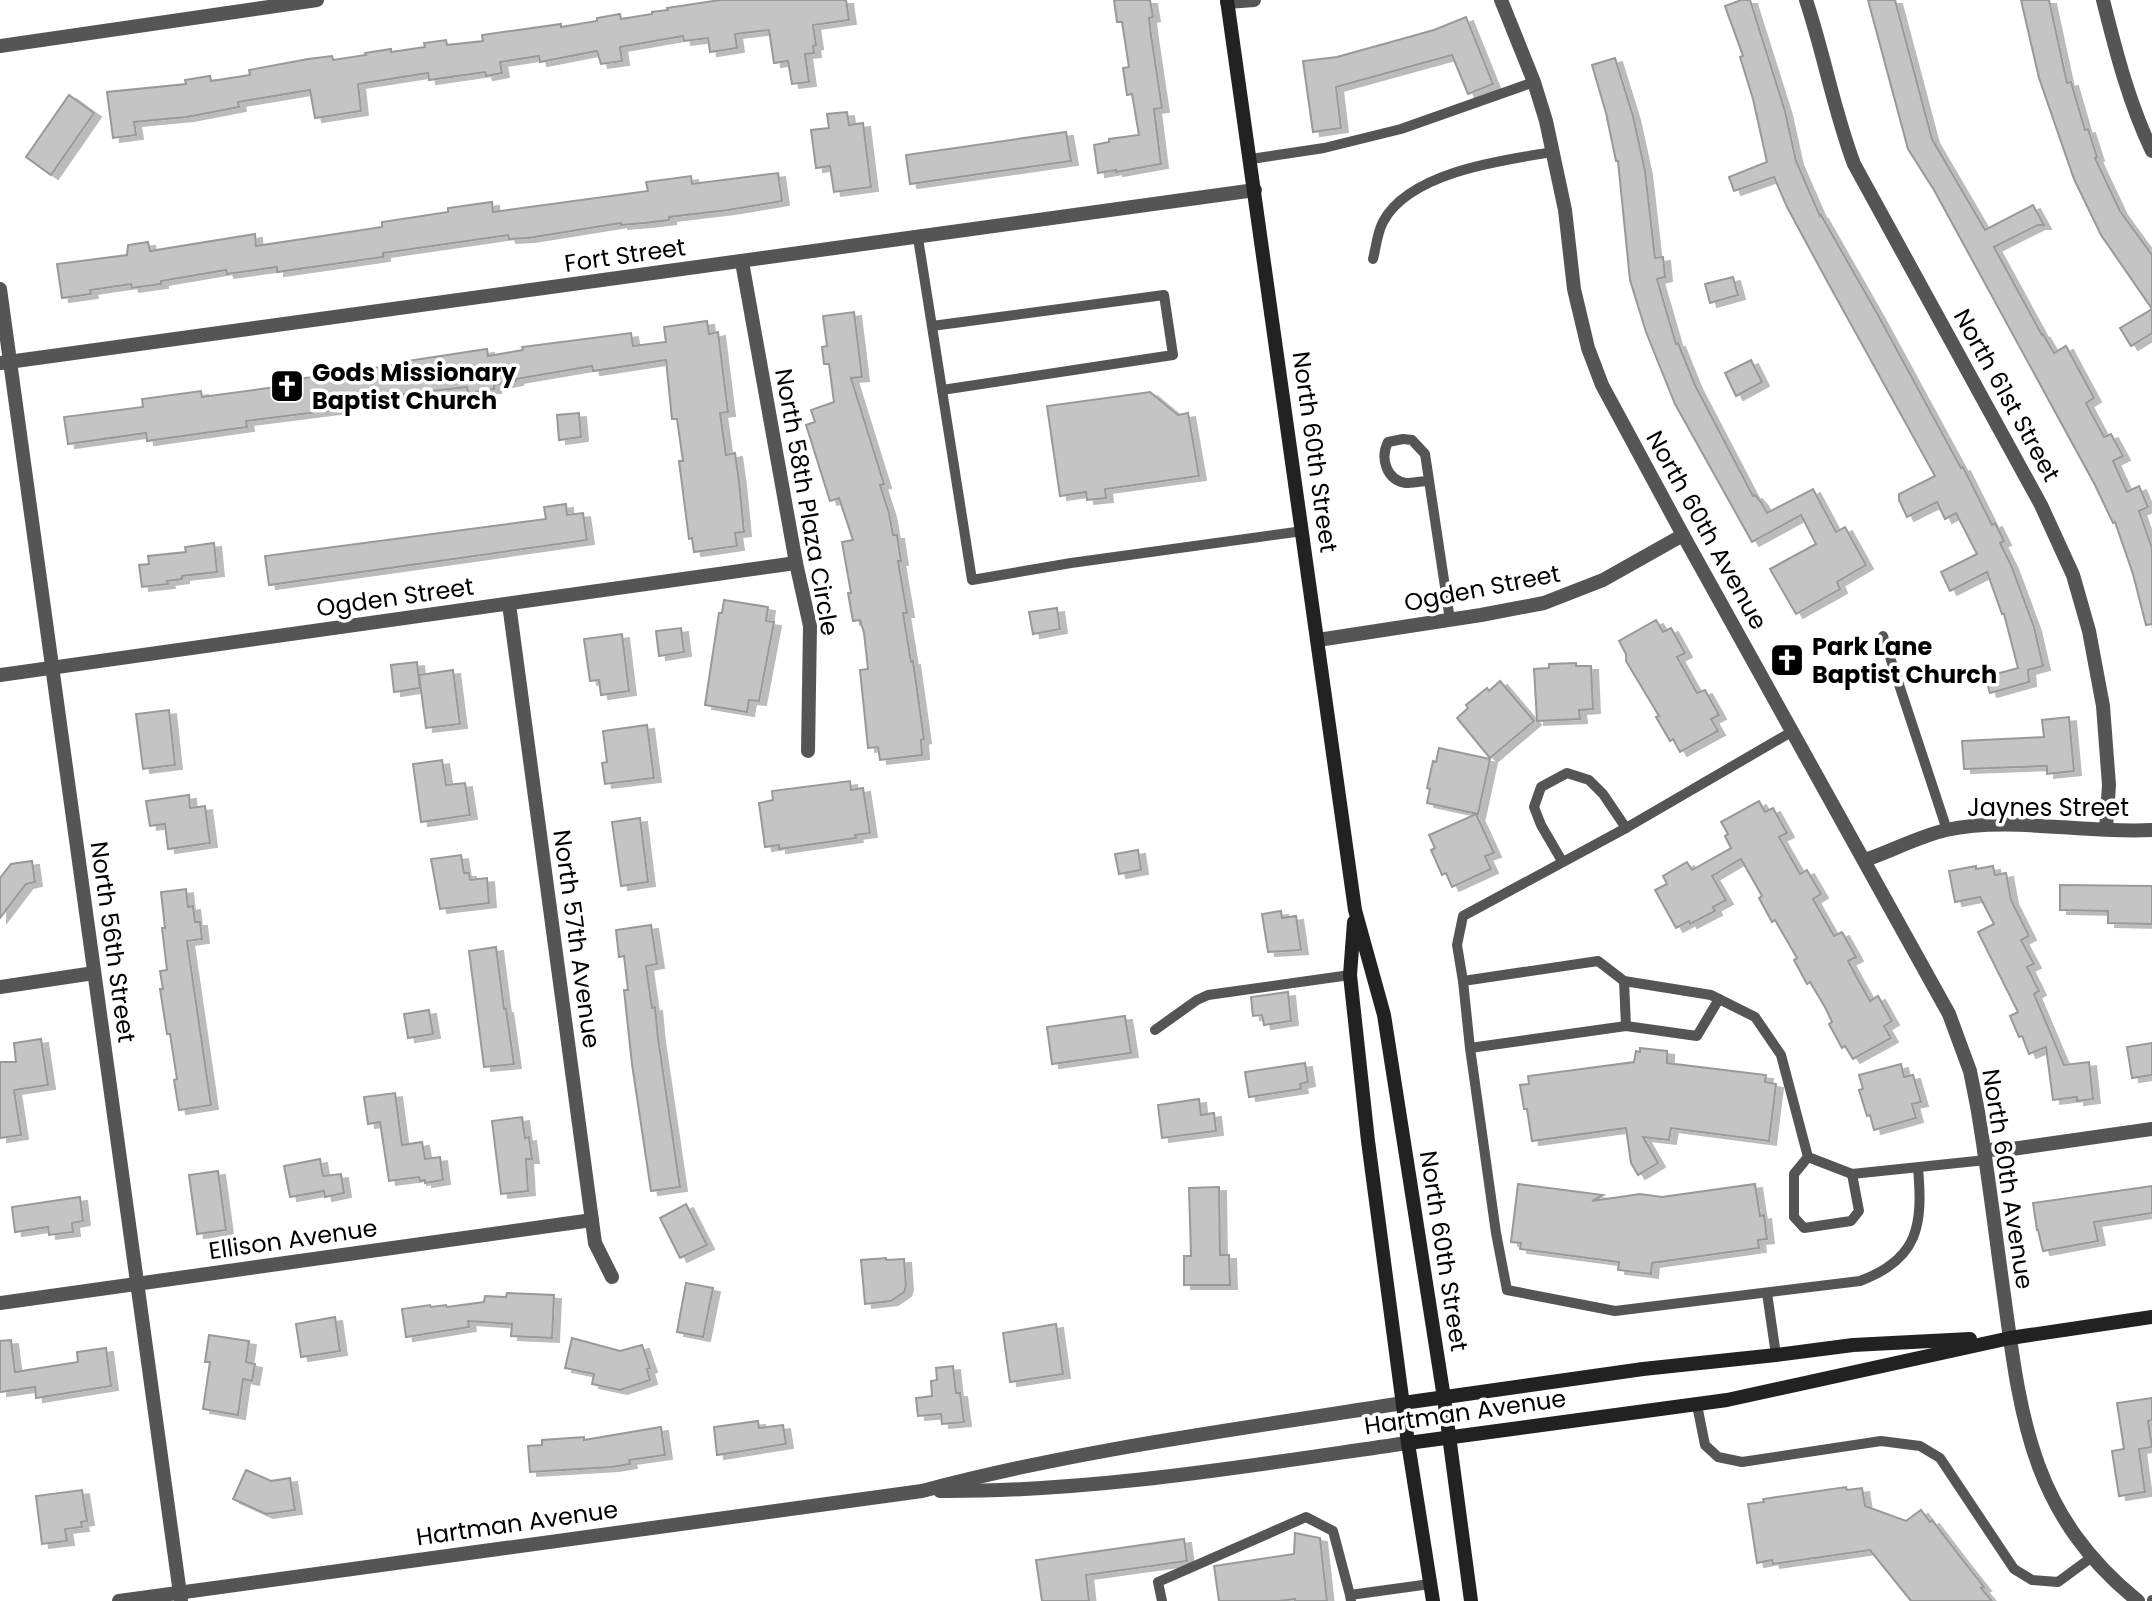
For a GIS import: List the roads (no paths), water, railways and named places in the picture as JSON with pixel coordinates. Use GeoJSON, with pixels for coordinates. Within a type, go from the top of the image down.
{"type":"FeatureCollection","features":[{"type":"Feature","properties":{"kind":"main road","name":"North 60th Street"},"geometry":{"type":"LineString","coordinates":[[1227,1],[1355,910],[1384,1015],[1444,1398],[1471,1601]]}},
{"type":"Feature","properties":{"kind":"main road","name":"North 60th Street"},"geometry":{"type":"LineString","coordinates":[[1355,910],[1350,975],[1370,1154],[1408,1443],[1433,1601]]}},
{"type":"Feature","properties":{"kind":"main road","name":"Hartman Avenue"},"geometry":{"type":"LineString","coordinates":[[1408,1443],[1727,1400],[2010,1338],[2152,1317]]}},
{"type":"Feature","properties":{"kind":"main road","name":"Hartman Avenue"},"geometry":{"type":"LineString","coordinates":[[1403,1403],[1643,1369],[1776,1356],[1853,1345],[2010,1338]]}},
{"type":"Feature","properties":{"kind":"street"},"geometry":{"type":"LineString","coordinates":[[0,46],[317,0]]}},
{"type":"Feature","properties":{"kind":"street"},"geometry":{"type":"LineString","coordinates":[[1227,1],[1254,0]]}},
{"type":"Feature","properties":{"kind":"street","name":"North 60th Avenue"},"geometry":{"type":"LineString","coordinates":[[1501,0],[1534,82],[1553,152],[1574,289],[1588,348],[1617,414],[1949,1014],[1960,1040],[1972,1083],[1985,1155],[2022,1417],[2039,1469],[2058,1509],[2078,1541],[2122,1588],[2138,1601]]}},
{"type":"Feature","properties":{"kind":"street","name":"North 61st Street"},"geometry":{"type":"LineString","coordinates":[[1806,0],[1823,53],[1843,137],[1854,164],[2041,505],[2073,575],[2089,631],[2103,706],[2109,785],[2106,829]]}},
{"type":"Feature","properties":{"kind":"street"},"geometry":{"type":"LineString","coordinates":[[2103,0],[2119,66],[2140,126],[2152,151]]}},
{"type":"Feature","properties":{"kind":"street","name":"Fort Street"},"geometry":{"type":"LineString","coordinates":[[5,363],[1255,190]]}},
{"type":"Feature","properties":{"kind":"street","name":"North 58th Plaza Circle"},"geometry":{"type":"LineString","coordinates":[[741,262],[810,626],[808,751]]}},
{"type":"Feature","properties":{"kind":"street","name":"North 56th Street"},"geometry":{"type":"LineString","coordinates":[[0,289],[5,363],[53,668],[180,1597]]}},
{"type":"Feature","properties":{"kind":"street","name":"Ogden Street"},"geometry":{"type":"LineString","coordinates":[[1318,640],[1544,603],[1603,580],[1683,535]]}},
{"type":"Feature","properties":{"kind":"street","name":"Ogden Street"},"geometry":{"type":"LineString","coordinates":[[0,675],[796,563]]}},
{"type":"Feature","properties":{"kind":"street","name":"North 57th Avenue"},"geometry":{"type":"LineString","coordinates":[[509,604],[595,1243],[612,1277]]}},
{"type":"Feature","properties":{"kind":"street","name":"Jaynes Street"},"geometry":{"type":"LineString","coordinates":[[1865,860],[1947,830],[1993,826],[2152,830]]}},
{"type":"Feature","properties":{"kind":"street"},"geometry":{"type":"LineString","coordinates":[[0,987],[94,974]]}},
{"type":"Feature","properties":{"kind":"street"},"geometry":{"type":"LineString","coordinates":[[1985,1155],[2152,1129]]}},
{"type":"Feature","properties":{"kind":"street","name":"Ellison Avenue"},"geometry":{"type":"LineString","coordinates":[[0,1303],[592,1220]]}},
{"type":"Feature","properties":{"kind":"street","name":"Hartman Avenue"},"geometry":{"type":"LineString","coordinates":[[119,1601],[180,1597],[922,1491],[995,1472],[1403,1403]]}},
{"type":"Feature","properties":{"kind":"street","name":"Hartman Avenue"},"geometry":{"type":"LineString","coordinates":[[922,1491],[999,1492],[1176,1475],[1408,1443]]}},
{"type":"Feature","properties":{"kind":"lane"},"geometry":{"type":"LineString","coordinates":[[1251,159],[1324,148],[1401,129],[1534,82]]}},
{"type":"Feature","properties":{"kind":"lane"},"geometry":{"type":"LineString","coordinates":[[1373,259],[1383,222],[1407,194],[1427,183],[1466,169],[1553,152]]}},
{"type":"Feature","properties":{"kind":"lane"},"geometry":{"type":"LineString","coordinates":[[918,238],[972,580],[1071,563],[1303,531]]}},
{"type":"Feature","properties":{"kind":"lane"},"geometry":{"type":"LineString","coordinates":[[932,326],[1164,295],[1173,355],[942,390]]}},
{"type":"Feature","properties":{"kind":"lane"},"geometry":{"type":"LineString","coordinates":[[1429,481],[1404,483],[1395,478],[1387,469],[1385,461],[1388,442],[1412,440],[1425,454],[1450,620]]}},
{"type":"Feature","properties":{"kind":"lane"},"geometry":{"type":"LineString","coordinates":[[1882,636],[1947,830]]}},
{"type":"Feature","properties":{"kind":"lane"},"geometry":{"type":"LineString","coordinates":[[1793,731],[1626,828],[1463,916],[1457,945],[1496,1233],[1507,1290],[1615,1311],[1860,1281],[1882,1273],[1896,1263],[1911,1243],[1917,1228],[1920,1193],[1918,1168]]}},
{"type":"Feature","properties":{"kind":"lane"},"geometry":{"type":"LineString","coordinates":[[1562,861],[1534,807],[1541,787],[1567,773],[1588,780],[1603,794],[1626,828]]}},
{"type":"Feature","properties":{"kind":"lane"},"geometry":{"type":"LineString","coordinates":[[1463,981],[1598,961],[1624,981],[1711,995],[1755,1017],[1782,1055],[1808,1157]]}},
{"type":"Feature","properties":{"kind":"lane"},"geometry":{"type":"LineString","coordinates":[[1155,1030],[1208,995],[1350,975]]}},
{"type":"Feature","properties":{"kind":"lane"},"geometry":{"type":"LineString","coordinates":[[1624,981],[1626,1026]]}},
{"type":"Feature","properties":{"kind":"lane"},"geometry":{"type":"LineString","coordinates":[[1470,1048],[1626,1026],[1697,1036],[1719,999]]}},
{"type":"Feature","properties":{"kind":"lane"},"geometry":{"type":"LineString","coordinates":[[1808,1157],[1852,1174],[1918,1168],[1985,1155]]}},
{"type":"Feature","properties":{"kind":"lane"},"geometry":{"type":"LineString","coordinates":[[1808,1157],[1794,1174],[1794,1217],[1804,1228],[1851,1222],[1859,1211],[1852,1174]]}},
{"type":"Feature","properties":{"kind":"lane"},"geometry":{"type":"LineString","coordinates":[[1767,1293],[1776,1356]]}},
{"type":"Feature","properties":{"kind":"lane"},"geometry":{"type":"LineString","coordinates":[[1697,1405],[1705,1445],[1718,1457],[1742,1462],[1881,1441],[1920,1446],[1940,1458],[2014,1569],[2032,1580],[2058,1582],[2092,1557]]}},
{"type":"Feature","properties":{"kind":"lane"},"geometry":{"type":"LineString","coordinates":[[1162,1601],[1158,1582],[1306,1517],[1333,1531],[1351,1598],[1430,1584]]}},
{"type":"Feature","properties":{"kind":"place","name":"Gods Missionary Baptist Church"},"geometry":{"type":"Point","coordinates":[287,386]}},
{"type":"Feature","properties":{"kind":"place","name":"Park Lane Baptist Church"},"geometry":{"type":"Point","coordinates":[1787,660]}}]}
